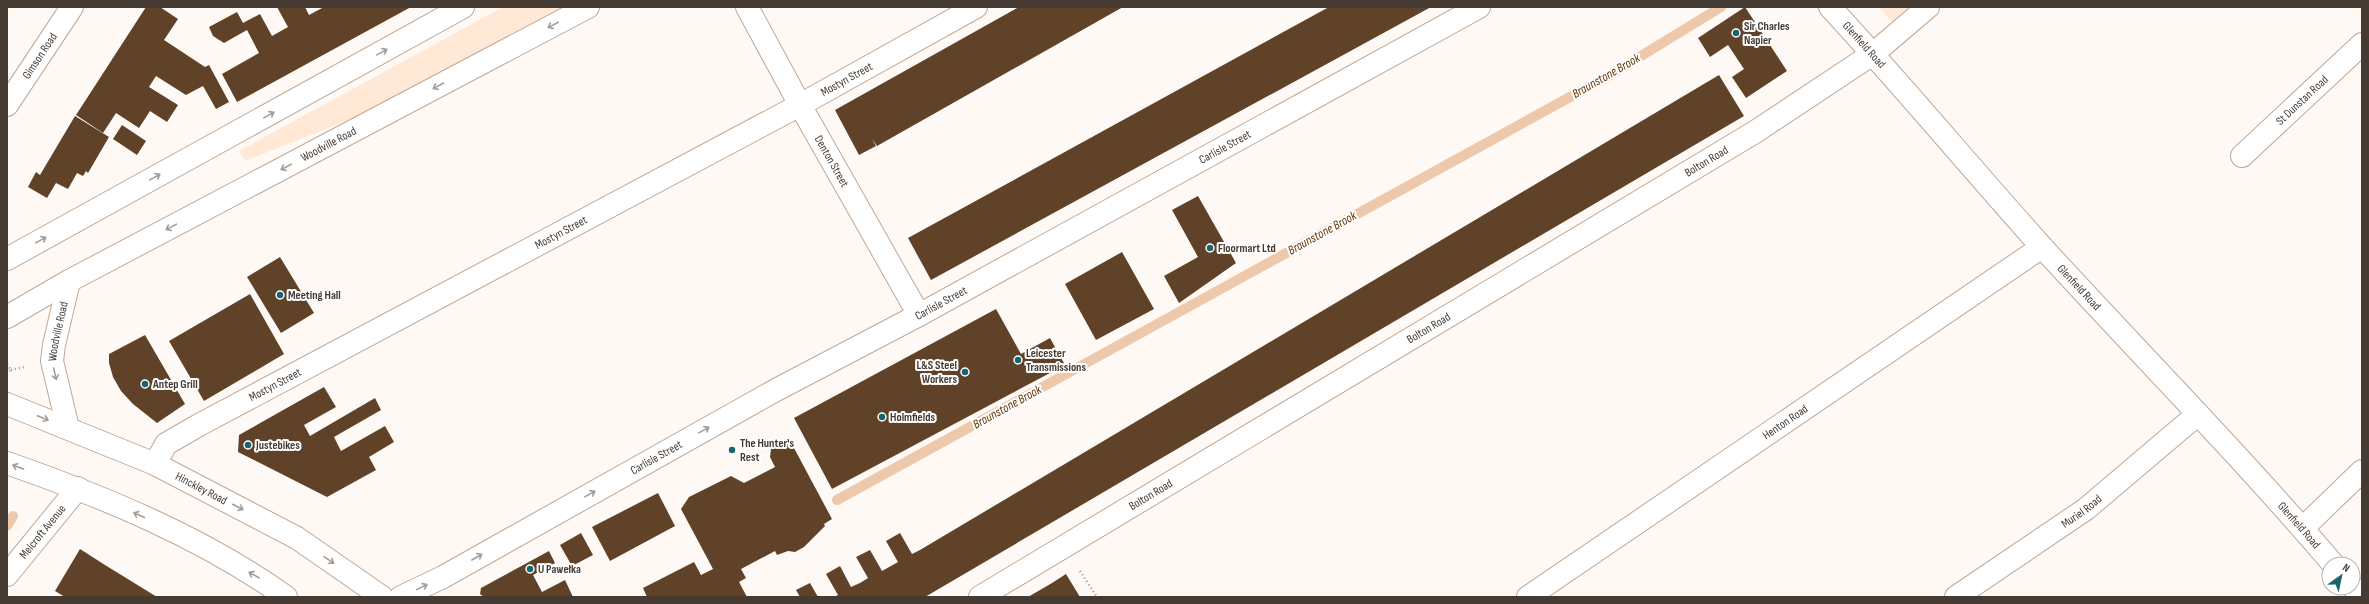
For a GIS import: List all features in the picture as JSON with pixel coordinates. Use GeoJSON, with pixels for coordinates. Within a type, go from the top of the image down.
{"type":"FeatureCollection","features":[{"type":"Feature","properties":{"kind":"street","name":"Gimson Road"},"geometry":{"type":"LineString","coordinates":[[7,105],[72,7]]}},
{"type":"Feature","properties":{"kind":"street"},"geometry":{"type":"LineString","coordinates":[[7,259],[463,7]]}},
{"type":"Feature","properties":{"kind":"street","name":"Woodville Road"},"geometry":{"type":"LineString","coordinates":[[7,317],[69,281],[588,7]]}},
{"type":"Feature","properties":{"kind":"street","name":"Denton Street"},"geometry":{"type":"LineString","coordinates":[[747,7],[800,106],[919,315]]}},
{"type":"Feature","properties":{"kind":"street","name":"Mostyn Street"},"geometry":{"type":"LineString","coordinates":[[155,464],[166,444],[198,425],[800,106],[976,7]]}},
{"type":"Feature","properties":{"kind":"street","name":"Carlisle Street"},"geometry":{"type":"LineString","coordinates":[[401,597],[443,577],[776,390],[919,315],[1479,7]]}},
{"type":"Feature","properties":{"kind":"street","name":"Glenfield Road"},"geometry":{"type":"LineString","coordinates":[[1830,7],[1874,53],[2042,247],[2198,414],[2327,556]]}},
{"type":"Feature","properties":{"kind":"street","name":"Bolton Road"},"geometry":{"type":"LineString","coordinates":[[980,597],[1755,132],[1874,53],[1928,7]]}},
{"type":"Feature","properties":{"kind":"street","name":"St Dunstan Road"},"geometry":{"type":"LineString","coordinates":[[2242,156],[2362,44]]}},
{"type":"Feature","properties":{"kind":"street","name":"Henton Road"},"geometry":{"type":"LineString","coordinates":[[1528,597],[2042,247]]}},
{"type":"Feature","properties":{"kind":"street","name":"Woodville Road"},"geometry":{"type":"LineString","coordinates":[[68,428],[52,362],[54,345],[69,281]]}},
{"type":"Feature","properties":{"kind":"street","name":"Hinckley Road"},"geometry":{"type":"LineString","coordinates":[[7,404],[155,464],[297,538],[382,597]]}},
{"type":"Feature","properties":{"kind":"street","name":"Muriel Road"},"geometry":{"type":"LineString","coordinates":[[1956,597],[2086,509],[2198,414]]}},
{"type":"Feature","properties":{"kind":"street"},"geometry":{"type":"LineString","coordinates":[[7,463],[78,488],[165,527],[263,580],[286,597]]}},
{"type":"Feature","properties":{"kind":"street"},"geometry":{"type":"LineString","coordinates":[[2303,528],[2362,471]]}},
{"type":"Feature","properties":{"kind":"street","name":"Melcroft Avenue"},"geometry":{"type":"LineString","coordinates":[[7,575],[78,488]]}},
{"type":"Feature","properties":{"kind":"path"},"geometry":{"type":"LineString","coordinates":[[7,364],[11,370],[7,372]]}},
{"type":"Feature","properties":{"kind":"shaded area"},"geometry":{"type":"Polygon","coordinates":[[[503,7],[564,7],[383,106],[245,161],[239,151],[503,7]]]}},
{"type":"Feature","properties":{"kind":"shaded area"},"geometry":{"type":"Polygon","coordinates":[[[1879,7],[1919,7],[1895,25],[1879,7]]]}},
{"type":"Feature","properties":{"kind":"building"},"geometry":{"type":"Polygon","coordinates":[[[146,7],[160,7],[178,19],[164,40],[205,67],[209,65],[229,102],[216,109],[203,86],[186,95],[156,76],[149,87],[178,105],[167,122],[150,111],[139,128],[116,113],[103,133],[76,115],[146,7]]]}},
{"type":"Feature","properties":{"kind":"building"},"geometry":{"type":"Polygon","coordinates":[[[277,7],[305,7],[309,15],[324,7],[411,7],[237,102],[222,74],[259,53],[247,30],[224,43],[213,36],[209,27],[237,12],[243,23],[260,14],[272,36],[288,27],[277,7]]]}},
{"type":"Feature","properties":{"kind":"building"},"geometry":{"type":"Polygon","coordinates":[[[1019,7],[1123,7],[877,146],[872,139],[876,146],[859,155],[835,110],[1019,7]]]}},
{"type":"Feature","properties":{"kind":"building"},"geometry":{"type":"Polygon","coordinates":[[[1329,7],[1431,7],[931,280],[908,238],[1329,7]]]}},
{"type":"Feature","properties":{"kind":"building"},"geometry":{"type":"Polygon","coordinates":[[[1745,7],[1787,71],[1746,98],[1732,77],[1744,69],[1728,45],[1710,57],[1698,38],[1745,7]]]}},
{"type":"Feature","properties":{"kind":"building"},"geometry":{"type":"Polygon","coordinates":[[[1719,75],[1744,116],[925,597],[834,597],[838,595],[826,574],[840,566],[851,587],[860,583],[868,578],[856,557],[870,550],[882,571],[898,562],[886,541],[900,533],[912,554],[920,550],[1719,75]]]}},
{"type":"Feature","properties":{"kind":"building"},"geometry":{"type":"Polygon","coordinates":[[[75,116],[109,137],[88,173],[86,171],[83,176],[77,173],[68,189],[56,183],[47,198],[28,187],[36,172],[40,175],[75,116]]]}},
{"type":"Feature","properties":{"kind":"building"},"geometry":{"type":"Polygon","coordinates":[[[122,125],[146,141],[137,155],[113,139],[122,125]]]}},
{"type":"Feature","properties":{"kind":"building","name":"Floormart Ltd"},"geometry":{"type":"Polygon","coordinates":[[[1198,196],[1236,263],[1179,303],[1164,276],[1198,257],[1172,210],[1198,196]]]}},
{"type":"Feature","properties":{"kind":"building"},"geometry":{"type":"Polygon","coordinates":[[[1122,252],[1154,309],[1096,340],[1065,284],[1122,252]]]}},
{"type":"Feature","properties":{"kind":"building","name":"Meeting Hall"},"geometry":{"type":"Polygon","coordinates":[[[280,257],[314,313],[281,333],[247,277],[280,257]]]}},
{"type":"Feature","properties":{"kind":"building"},"geometry":{"type":"Polygon","coordinates":[[[250,294],[284,354],[204,401],[169,341],[250,294]]]}},
{"type":"Feature","properties":{"kind":"building","name":"Holmfields"},"geometry":{"type":"Polygon","coordinates":[[[996,309],[1021,354],[1050,338],[1065,365],[832,489],[794,418],[996,309]]]}},
{"type":"Feature","properties":{"kind":"building","name":"Antep Grill"},"geometry":{"type":"Polygon","coordinates":[[[145,335],[185,404],[157,423],[133,404],[121,391],[113,377],[109,363],[109,354],[145,335]]]}},
{"type":"Feature","properties":{"kind":"building"},"geometry":{"type":"Polygon","coordinates":[[[324,387],[336,407],[304,425],[310,436],[375,398],[381,410],[334,437],[341,451],[385,426],[394,442],[369,457],[376,470],[327,497],[238,452],[239,435],[324,387]]]}},
{"type":"Feature","properties":{"kind":"building"},"geometry":{"type":"Polygon","coordinates":[[[780,440],[788,442],[794,448],[832,519],[824,524],[825,526],[804,547],[795,552],[788,551],[777,555],[775,551],[741,569],[746,578],[739,582],[747,597],[647,597],[643,588],[694,562],[701,575],[713,569],[681,509],[689,497],[731,476],[744,483],[775,467],[770,457],[771,449],[780,440]]]}},
{"type":"Feature","properties":{"kind":"building"},"geometry":{"type":"Polygon","coordinates":[[[658,493],[675,526],[610,561],[592,527],[658,493]]]}},
{"type":"Feature","properties":{"kind":"building"},"geometry":{"type":"Polygon","coordinates":[[[581,533],[593,555],[572,566],[560,545],[581,533]]]}},
{"type":"Feature","properties":{"kind":"building"},"geometry":{"type":"Polygon","coordinates":[[[80,549],[157,597],[65,597],[55,591],[80,549]]]}},
{"type":"Feature","properties":{"kind":"building","name":"U Pawełka"},"geometry":{"type":"Polygon","coordinates":[[[549,551],[555,563],[533,575],[542,592],[565,580],[573,597],[484,597],[480,594],[481,588],[549,551]]]}},
{"type":"Feature","properties":{"kind":"building"},"geometry":{"type":"Polygon","coordinates":[[[1066,574],[1080,597],[1028,597],[1052,583],[1066,574]]]}},
{"type":"Feature","properties":{"kind":"building"},"geometry":{"type":"Polygon","coordinates":[[[810,583],[818,597],[800,597],[796,590],[810,583]]]}},
{"type":"Feature","properties":{"kind":"waterway","name":"Braunstone Brook"},"geometry":{"type":"LineString","coordinates":[[837,500],[1610,75],[1721,7]]}},
{"type":"Feature","properties":{"kind":"waterway","name":"Braunstone Brook"},"geometry":{"type":"LineString","coordinates":[[7,526],[13,516]]}},
{"type":"Feature","properties":{"kind":"place","name":"Sir Charles Napier"},"geometry":{"type":"Point","coordinates":[1736,33]}},
{"type":"Feature","properties":{"kind":"place","name":"Floormart Ltd"},"geometry":{"type":"Point","coordinates":[1210,248]}},
{"type":"Feature","properties":{"kind":"place","name":"Meeting Hall"},"geometry":{"type":"Point","coordinates":[280,295]}},
{"type":"Feature","properties":{"kind":"place","name":"Leicester Transmissions"},"geometry":{"type":"Point","coordinates":[1018,360]}},
{"type":"Feature","properties":{"kind":"place","name":"L&S Steel Workers"},"geometry":{"type":"Point","coordinates":[965,372]}},
{"type":"Feature","properties":{"kind":"place","name":"Antep Grill"},"geometry":{"type":"Point","coordinates":[145,384]}},
{"type":"Feature","properties":{"kind":"place","name":"Holmfields"},"geometry":{"type":"Point","coordinates":[882,417]}},
{"type":"Feature","properties":{"kind":"place","name":"Justebikes"},"geometry":{"type":"Point","coordinates":[248,445]}},
{"type":"Feature","properties":{"kind":"place","name":"The Hunter's Rest"},"geometry":{"type":"Point","coordinates":[732,450]}},
{"type":"Feature","properties":{"kind":"place","name":"U Pawełka"},"geometry":{"type":"Point","coordinates":[530,569]}}]}
